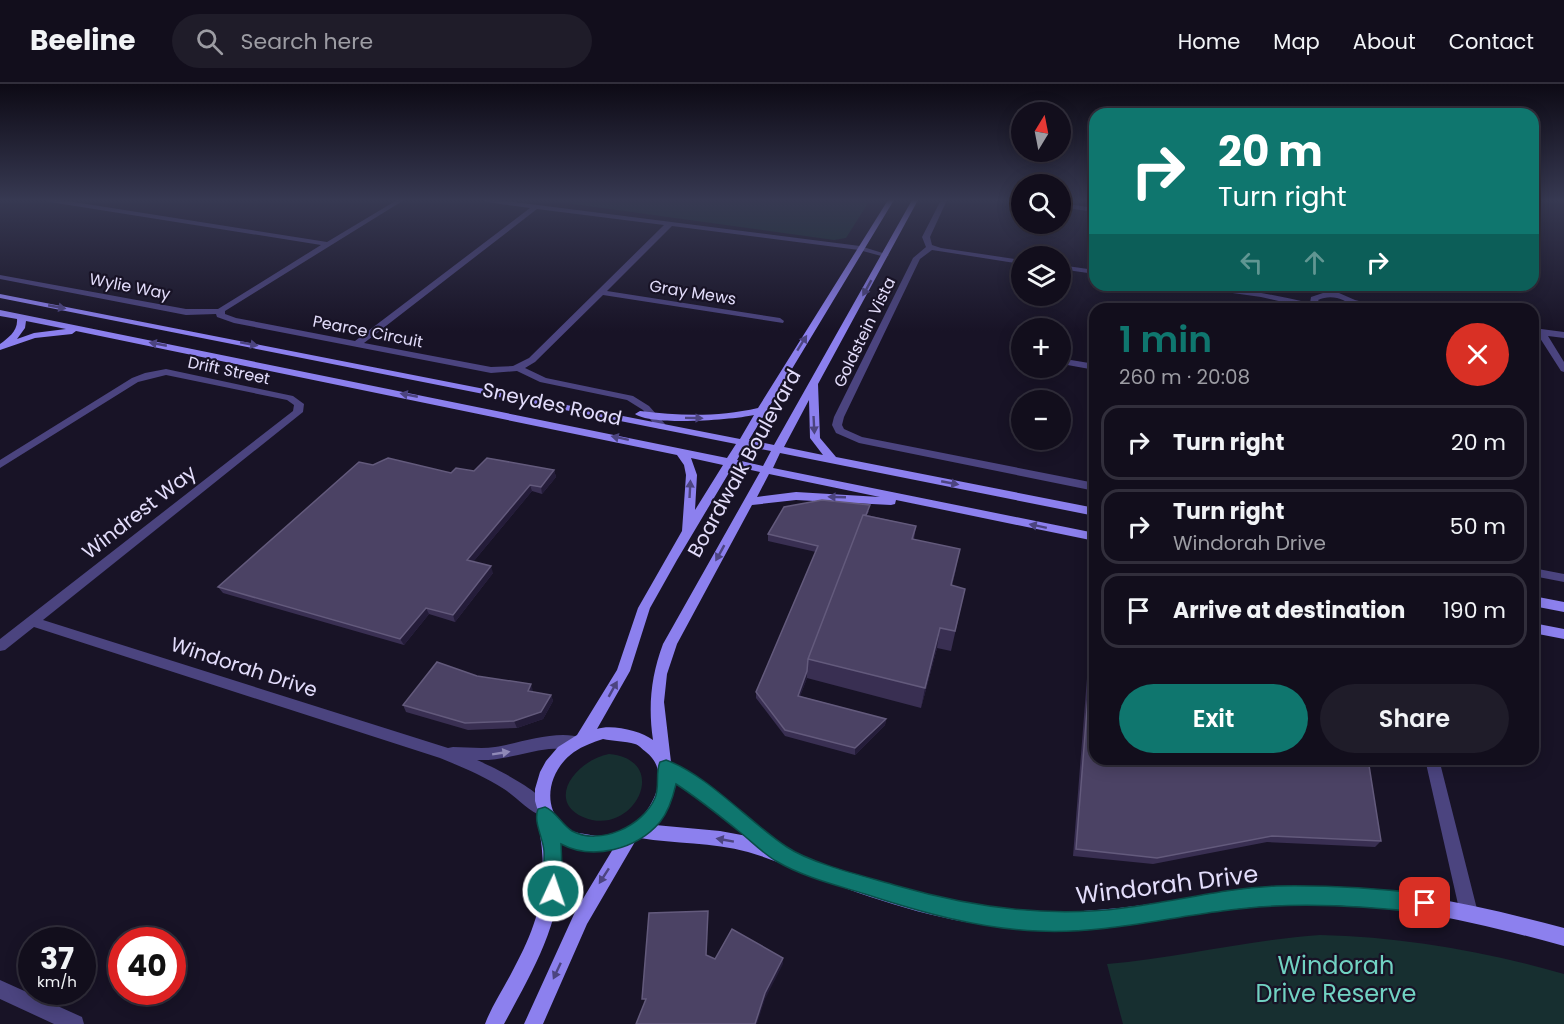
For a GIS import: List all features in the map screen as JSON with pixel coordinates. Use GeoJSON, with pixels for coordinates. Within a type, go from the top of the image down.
{"type":"FeatureCollection","features":[{"type":"Feature","properties":{"kind":"main road","name":"Boardwalk Boulevard"},"geometry":{"type":"LineString","coordinates":[[580,740],[623,670],[647,602],[741,441],[863,244]]}},
{"type":"Feature","properties":{"kind":"main road","name":"Boardwalk Boulevard"},"geometry":{"type":"LineString","coordinates":[[665,764],[655,713],[663,660],[776,449],[891,244]]}},
{"type":"Feature","properties":{"kind":"main road","name":"Sneydes Road"},"geometry":{"type":"LineString","coordinates":[[0,296],[1089,511]]}},
{"type":"Feature","properties":{"kind":"main road","name":"Sneydes Road"},"geometry":{"type":"LineString","coordinates":[[0,313],[445,402],[1089,536]]}},
{"type":"Feature","properties":{"kind":"main road"},"geometry":{"type":"LineString","coordinates":[[2,346],[20,330],[23,324],[21,317]]}},
{"type":"Feature","properties":{"kind":"main road"},"geometry":{"type":"LineString","coordinates":[[2,346],[39,335],[90,330]]}},
{"type":"Feature","properties":{"kind":"main road"},"geometry":{"type":"LineString","coordinates":[[388,372],[435,386],[443,394],[445,402]]}},
{"type":"Feature","properties":{"kind":"main road"},"geometry":{"type":"LineString","coordinates":[[814,383],[815,438],[832,460]]}},
{"type":"Feature","properties":{"kind":"main road"},"geometry":{"type":"LineString","coordinates":[[552,404],[653,416],[707,418],[760,411]]}},
{"type":"Feature","properties":{"kind":"main road"},"geometry":{"type":"LineString","coordinates":[[678,450],[686,458],[690,475],[687,533]]}},
{"type":"Feature","properties":{"kind":"main road"},"geometry":{"type":"LineString","coordinates":[[749,502],[796,496],[937,504]]}},
{"type":"Feature","properties":{"kind":"main road"},"geometry":{"type":"LineString","coordinates":[[1539,602],[1564,607]]}},
{"type":"Feature","properties":{"kind":"main road"},"geometry":{"type":"LineString","coordinates":[[1539,629],[1564,634]]}},
{"type":"Feature","properties":{"kind":"main road"},"geometry":{"type":"LineString","coordinates":[[494,1024],[536,945],[551,899],[554,856],[543,812],[541,790],[547,771],[559,755],[580,740],[603,733],[631,735],[654,747],[665,764],[668,784],[663,801],[653,817],[634,833],[610,843],[580,842],[570,839],[555,829],[543,812]]}},
{"type":"Feature","properties":{"kind":"main road","name":"Windorah Drive"},"geometry":{"type":"LineString","coordinates":[[665,764],[711,797],[781,854]]}},
{"type":"Feature","properties":{"kind":"main road"},"geometry":{"type":"LineString","coordinates":[[532,1024],[581,918],[634,833]]}},
{"type":"Feature","properties":{"kind":"main road","name":"Windorah Drive"},"geometry":{"type":"LineString","coordinates":[[634,833],[720,838],[781,854],[823,873],[900,896],[948,908],[1037,921],[1122,918],[1222,901],[1317,895],[1401,900],[1469,913],[1564,937]]}},
{"type":"Feature","properties":{"kind":"street"},"geometry":{"type":"LineString","coordinates":[[220,311],[328,244]]}},
{"type":"Feature","properties":{"kind":"street"},"geometry":{"type":"LineString","coordinates":[[357,344],[487,244]]}},
{"type":"Feature","properties":{"kind":"street"},"geometry":{"type":"LineString","coordinates":[[518,368],[530,362],[600,292],[653,244]]}},
{"type":"Feature","properties":{"kind":"street"},"geometry":{"type":"LineString","coordinates":[[798,244],[885,255]]}},
{"type":"Feature","properties":{"kind":"street"},"geometry":{"type":"LineString","coordinates":[[928,244],[931,247],[1011,260]]}},
{"type":"Feature","properties":{"kind":"street","name":"Goldstein Vista"},"geometry":{"type":"LineString","coordinates":[[931,247],[917,258],[837,425],[843,434],[859,440],[1089,486]]}},
{"type":"Feature","properties":{"kind":"street"},"geometry":{"type":"LineString","coordinates":[[1071,269],[1089,271]]}},
{"type":"Feature","properties":{"kind":"street","name":"Wylie Way"},"geometry":{"type":"LineString","coordinates":[[0,277],[186,312],[220,311]]}},
{"type":"Feature","properties":{"kind":"street"},"geometry":{"type":"LineString","coordinates":[[1234,291],[1296,303]]}},
{"type":"Feature","properties":{"kind":"street"},"geometry":{"type":"LineString","coordinates":[[1315,303],[1313,301],[1322,291]]}},
{"type":"Feature","properties":{"kind":"street"},"geometry":{"type":"LineString","coordinates":[[1341,291],[1354,303]]}},
{"type":"Feature","properties":{"kind":"street","name":"Gray Mews"},"geometry":{"type":"LineString","coordinates":[[600,292],[780,321]]}},
{"type":"Feature","properties":{"kind":"street"},"geometry":{"type":"LineString","coordinates":[[1262,295],[1334,295],[1353,303]]}},
{"type":"Feature","properties":{"kind":"street","name":"Pearce Circuit"},"geometry":{"type":"LineString","coordinates":[[220,311],[222,317],[230,320],[491,370],[518,368]]}},
{"type":"Feature","properties":{"kind":"street"},"geometry":{"type":"LineString","coordinates":[[1539,332],[1564,335]]}},
{"type":"Feature","properties":{"kind":"street"},"geometry":{"type":"LineString","coordinates":[[1539,335],[1564,369]]}},
{"type":"Feature","properties":{"kind":"street"},"geometry":{"type":"LineString","coordinates":[[1071,363],[1089,366]]}},
{"type":"Feature","properties":{"kind":"street"},"geometry":{"type":"LineString","coordinates":[[518,368],[543,380],[630,398],[653,416],[661,426]]}},
{"type":"Feature","properties":{"kind":"street","name":"Drift Street"},"geometry":{"type":"LineString","coordinates":[[0,465],[148,375],[174,374],[293,398],[300,406]]}},
{"type":"Feature","properties":{"kind":"street","name":"Windrest Way"},"geometry":{"type":"LineString","coordinates":[[0,646],[291,418],[300,406]]}},
{"type":"Feature","properties":{"kind":"street"},"geometry":{"type":"LineString","coordinates":[[1539,573],[1564,578]]}},
{"type":"Feature","properties":{"kind":"street","name":"Windorah Drive"},"geometry":{"type":"LineString","coordinates":[[32,621],[443,753],[491,771],[519,789],[543,812]]}},
{"type":"Feature","properties":{"kind":"street","name":"Windorah Drive"},"geometry":{"type":"LineString","coordinates":[[443,753],[492,754],[548,743],[580,740]]}},
{"type":"Feature","properties":{"kind":"street"},"geometry":{"type":"LineString","coordinates":[[1433,765],[1469,913]]}},
{"type":"Feature","properties":{"kind":"street"},"geometry":{"type":"LineString","coordinates":[[0,989],[75,1024]]}},
{"type":"Feature","properties":{"kind":"green space"},"geometry":{"type":"Polygon","coordinates":[[[609,754],[628,759],[639,769],[642,782],[639,796],[630,808],[617,817],[601,821],[583,817],[572,810],[567,801],[566,791],[570,781],[586,764],[609,754]]]}},
{"type":"Feature","properties":{"kind":"green space","name":"Windorah Drive Reserve"},"geometry":{"type":"Polygon","coordinates":[[[1320,935],[1413,942],[1504,958],[1564,974],[1564,1024],[1123,1024],[1107,964],[1320,935]]]}},
{"type":"Feature","properties":{"kind":"building"},"geometry":{"type":"Polygon","coordinates":[[[388,458],[451,473],[456,468],[474,471],[487,458],[554,470],[541,487],[530,485],[467,560],[491,566],[453,615],[426,608],[400,639],[218,587],[359,462],[373,465],[388,458]]]}},
{"type":"Feature","properties":{"kind":"building"},"geometry":{"type":"Polygon","coordinates":[[[822,500],[870,505],[866,515],[863,515],[808,659],[807,671],[798,696],[886,719],[855,748],[785,730],[756,692],[818,546],[768,534],[784,507],[822,500]]]}},
{"type":"Feature","properties":{"kind":"building"},"geometry":{"type":"Polygon","coordinates":[[[863,515],[916,526],[912,539],[960,549],[951,585],[965,589],[955,631],[940,628],[925,688],[808,659],[863,515]]]}},
{"type":"Feature","properties":{"kind":"building"},"geometry":{"type":"Polygon","coordinates":[[[437,662],[477,676],[531,684],[528,691],[551,695],[541,712],[514,721],[465,723],[403,705],[437,662]]]}},
{"type":"Feature","properties":{"kind":"building"},"geometry":{"type":"Polygon","coordinates":[[[1089,684],[1089,765],[1369,765],[1381,841],[1272,836],[1157,858],[1076,849],[1089,684]]]}},
{"type":"Feature","properties":{"kind":"building"},"geometry":{"type":"Polygon","coordinates":[[[708,911],[706,955],[715,959],[732,929],[783,958],[765,993],[755,1024],[636,1024],[646,999],[642,999],[649,913],[708,911]]]}},
{"type":"Feature","properties":{"kind":"route"},"geometry":{"type":"LineString","coordinates":[[553,891],[554,849],[545,815],[555,829],[570,839],[589,844],[610,843],[630,836],[639,831],[653,817],[663,801],[668,784],[666,767],[711,797],[781,854],[802,865],[900,896],[992,916],[1037,921],[1081,921],[1122,918],[1222,901],[1275,896],[1366,897],[1425,903]]}}]}
